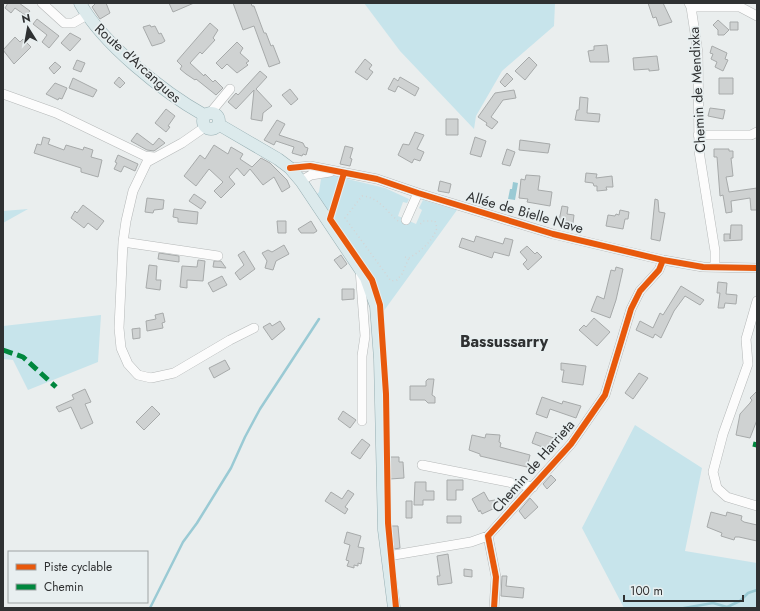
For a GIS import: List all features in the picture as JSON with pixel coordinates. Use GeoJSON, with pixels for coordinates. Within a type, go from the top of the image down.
{"type":"FeatureCollection","features":[{"type":"Feature","properties":{"kind":"main road","name":"Route d'Arcangues"},"geometry":{"type":"LineString","coordinates":[[80,3],[104,36],[154,81],[180,101],[207,118]]}},
{"type":"Feature","properties":{"kind":"main road"},"geometry":{"type":"LineString","coordinates":[[207,118],[211,129],[218,124],[278,159],[290,168],[301,181],[366,278],[376,306],[380,359],[384,530],[394,608]]}},
{"type":"Feature","properties":{"kind":"street"},"geometry":{"type":"LineString","coordinates":[[42,3],[64,23],[73,23],[87,14]]}},
{"type":"Feature","properties":{"kind":"street","name":"Chemin de Mendixka"},"geometry":{"type":"LineString","coordinates":[[715,267],[715,251],[699,151],[698,53],[690,5],[740,7],[757,16]]}},
{"type":"Feature","properties":{"kind":"street"},"geometry":{"type":"LineString","coordinates":[[230,89],[207,118],[182,143],[147,162],[133,191],[123,242],[119,328],[121,348],[128,364],[138,375],[151,378],[174,373],[230,340],[254,328]]}},
{"type":"Feature","properties":{"kind":"street"},"geometry":{"type":"LineString","coordinates":[[3,94],[56,113],[145,156],[154,157]]}},
{"type":"Feature","properties":{"kind":"street"},"geometry":{"type":"LineString","coordinates":[[698,135],[751,135],[757,132]]}},
{"type":"Feature","properties":{"kind":"street","name":"Allée de Bielle Nave"},"geometry":{"type":"LineString","coordinates":[[290,168],[310,166],[378,179],[418,193],[553,234],[664,260],[715,267],[757,268]]}},
{"type":"Feature","properties":{"kind":"street","name":"Allée de Bielle Nave"},"geometry":{"type":"LineString","coordinates":[[301,181],[311,175],[336,171]]}},
{"type":"Feature","properties":{"kind":"street"},"geometry":{"type":"LineString","coordinates":[[403,222],[418,193]]}},
{"type":"Feature","properties":{"kind":"street"},"geometry":{"type":"LineString","coordinates":[[123,242],[218,256]]}},
{"type":"Feature","properties":{"kind":"street","name":"Chemin de Harrieta"},"geometry":{"type":"LineString","coordinates":[[488,536],[571,444],[605,394],[631,309],[640,291],[659,270],[664,260]]}},
{"type":"Feature","properties":{"kind":"street"},"geometry":{"type":"LineString","coordinates":[[360,269],[366,336],[362,356],[362,421]]}},
{"type":"Feature","properties":{"kind":"street"},"geometry":{"type":"LineString","coordinates":[[757,301],[746,339],[748,364],[723,434],[713,472],[717,488],[727,497],[757,506]]}},
{"type":"Feature","properties":{"kind":"street","name":"Chemin de Harrieta"},"geometry":{"type":"LineString","coordinates":[[422,465],[533,487]]}},
{"type":"Feature","properties":{"kind":"street"},"geometry":{"type":"LineString","coordinates":[[394,555],[470,542],[488,536],[496,577],[494,608]]}},
{"type":"Feature","properties":{"kind":"path"},"geometry":{"type":"LineString","coordinates":[[403,222],[371,197],[362,196],[345,218],[391,280],[397,280],[402,274],[409,258],[420,251],[429,242],[437,228],[435,221],[424,221],[419,225]]}},
{"type":"Feature","properties":{"kind":"path"},"geometry":{"type":"LineString","coordinates":[[405,257],[409,258]]}},
{"type":"Feature","properties":{"kind":"shaded area"},"geometry":{"type":"Polygon","coordinates":[[[364,3],[555,3],[554,26],[502,71],[476,116],[474,129],[400,51],[364,3]]]}},
{"type":"Feature","properties":{"kind":"shaded area"},"geometry":{"type":"Polygon","coordinates":[[[331,175],[385,188],[409,199],[407,203],[403,202],[398,216],[416,224],[422,210],[419,208],[423,200],[457,210],[383,312],[380,296],[366,266],[317,194],[319,192],[321,179],[331,175]]]}},
{"type":"Feature","properties":{"kind":"shaded area"},"geometry":{"type":"Polygon","coordinates":[[[513,182],[518,183],[515,200],[508,199],[513,182]]]}},
{"type":"Feature","properties":{"kind":"shaded area"},"geometry":{"type":"Polygon","coordinates":[[[28,209],[3,223],[3,211],[28,209]]]}},
{"type":"Feature","properties":{"kind":"shaded area"},"geometry":{"type":"Polygon","coordinates":[[[101,315],[98,362],[28,390],[13,360],[3,359],[3,326],[101,315]]]}},
{"type":"Feature","properties":{"kind":"shaded area"},"geometry":{"type":"Polygon","coordinates":[[[635,425],[702,468],[685,551],[757,563],[757,608],[624,608],[582,528],[635,425]]]}},
{"type":"Feature","properties":{"kind":"building"},"geometry":{"type":"Polygon","coordinates":[[[8,3],[19,3],[30,11],[26,16],[15,8],[11,13],[5,8],[8,3]]]}},
{"type":"Feature","properties":{"kind":"building"},"geometry":{"type":"Polygon","coordinates":[[[96,3],[106,3],[110,13],[100,19],[92,7],[96,3]]]}},
{"type":"Feature","properties":{"kind":"building"},"geometry":{"type":"Polygon","coordinates":[[[169,3],[194,3],[173,12],[169,3]]]}},
{"type":"Feature","properties":{"kind":"building"},"geometry":{"type":"Polygon","coordinates":[[[233,3],[251,3],[252,6],[254,6],[264,33],[266,33],[271,46],[273,45],[280,63],[269,67],[254,26],[243,30],[233,3]]]}},
{"type":"Feature","properties":{"kind":"building"},"geometry":{"type":"Polygon","coordinates":[[[648,3],[663,3],[672,22],[659,26],[656,17],[653,18],[648,3]]]}},
{"type":"Feature","properties":{"kind":"building"},"geometry":{"type":"Polygon","coordinates":[[[37,19],[59,36],[49,48],[42,42],[47,35],[33,24],[37,19]]]}},
{"type":"Feature","properties":{"kind":"building"},"geometry":{"type":"Polygon","coordinates":[[[718,20],[729,30],[724,35],[718,35],[718,30],[713,25],[718,20]]]}},
{"type":"Feature","properties":{"kind":"building"},"geometry":{"type":"Polygon","coordinates":[[[730,22],[738,22],[738,30],[730,30],[730,22]]]}},
{"type":"Feature","properties":{"kind":"building"},"geometry":{"type":"Polygon","coordinates":[[[210,23],[218,30],[213,38],[215,40],[202,54],[200,52],[190,63],[204,76],[205,74],[213,82],[215,80],[223,88],[216,95],[196,79],[195,80],[180,69],[182,66],[177,61],[210,23]]]}},
{"type":"Feature","properties":{"kind":"building"},"geometry":{"type":"Polygon","coordinates":[[[150,25],[151,27],[155,26],[165,41],[152,46],[143,27],[150,25]]]}},
{"type":"Feature","properties":{"kind":"building"},"geometry":{"type":"Polygon","coordinates":[[[70,33],[81,39],[70,51],[61,43],[70,33]]]}},
{"type":"Feature","properties":{"kind":"building"},"geometry":{"type":"Polygon","coordinates":[[[15,37],[20,42],[23,39],[31,47],[14,64],[3,50],[15,37]]]}},
{"type":"Feature","properties":{"kind":"building"},"geometry":{"type":"Polygon","coordinates":[[[237,42],[243,48],[240,53],[249,61],[246,63],[248,65],[237,73],[227,64],[222,69],[216,63],[237,42]]]}},
{"type":"Feature","properties":{"kind":"building"},"geometry":{"type":"Polygon","coordinates":[[[607,45],[609,62],[590,62],[588,51],[594,50],[594,46],[607,45]]]}},
{"type":"Feature","properties":{"kind":"building"},"geometry":{"type":"Polygon","coordinates":[[[712,46],[727,53],[725,59],[728,60],[723,71],[715,67],[717,62],[711,59],[713,54],[710,53],[712,46]]]}},
{"type":"Feature","properties":{"kind":"building"},"geometry":{"type":"Polygon","coordinates":[[[657,56],[659,70],[634,70],[633,58],[657,56]]]}},
{"type":"Feature","properties":{"kind":"building"},"geometry":{"type":"Polygon","coordinates":[[[529,57],[537,65],[525,80],[515,71],[529,57]]]}},
{"type":"Feature","properties":{"kind":"building"},"geometry":{"type":"Polygon","coordinates":[[[365,59],[372,65],[369,69],[373,72],[367,80],[355,72],[365,59]]]}},
{"type":"Feature","properties":{"kind":"building"},"geometry":{"type":"Polygon","coordinates":[[[77,60],[85,63],[81,72],[73,69],[77,60]]]}},
{"type":"Feature","properties":{"kind":"building"},"geometry":{"type":"Polygon","coordinates":[[[55,62],[61,67],[54,74],[49,68],[55,62]]]}},
{"type":"Feature","properties":{"kind":"building"},"geometry":{"type":"Polygon","coordinates":[[[260,71],[267,77],[256,89],[272,106],[263,113],[262,121],[251,119],[254,90],[236,109],[228,102],[236,93],[238,95],[260,71]]]}},
{"type":"Feature","properties":{"kind":"building"},"geometry":{"type":"Polygon","coordinates":[[[507,73],[513,79],[505,87],[500,82],[507,73]]]}},
{"type":"Feature","properties":{"kind":"building"},"geometry":{"type":"Polygon","coordinates":[[[119,77],[125,83],[120,88],[114,83],[119,77]]]}},
{"type":"Feature","properties":{"kind":"building"},"geometry":{"type":"Polygon","coordinates":[[[400,77],[419,88],[415,96],[398,86],[395,92],[388,89],[394,78],[398,81],[400,77]]]}},
{"type":"Feature","properties":{"kind":"building"},"geometry":{"type":"Polygon","coordinates":[[[73,78],[97,90],[93,97],[69,88],[73,78]]]}},
{"type":"Feature","properties":{"kind":"building"},"geometry":{"type":"Polygon","coordinates":[[[719,78],[733,78],[733,94],[719,94],[719,78]]]}},
{"type":"Feature","properties":{"kind":"building"},"geometry":{"type":"Polygon","coordinates":[[[55,83],[67,88],[62,99],[59,98],[58,100],[46,94],[55,83]]]}},
{"type":"Feature","properties":{"kind":"building"},"geometry":{"type":"Polygon","coordinates":[[[290,89],[298,99],[291,105],[282,95],[290,89]]]}},
{"type":"Feature","properties":{"kind":"building"},"geometry":{"type":"Polygon","coordinates":[[[514,90],[516,98],[503,100],[491,117],[498,122],[492,129],[486,125],[487,123],[478,117],[495,93],[514,90]]]}},
{"type":"Feature","properties":{"kind":"building"},"geometry":{"type":"Polygon","coordinates":[[[580,97],[588,98],[587,113],[600,114],[599,122],[575,120],[577,110],[579,110],[580,97]]]}},
{"type":"Feature","properties":{"kind":"building"},"geometry":{"type":"Polygon","coordinates":[[[710,108],[725,110],[723,119],[708,116],[710,108]]]}},
{"type":"Feature","properties":{"kind":"building"},"geometry":{"type":"Polygon","coordinates":[[[166,109],[175,116],[166,132],[155,123],[166,109]]]}},
{"type":"Feature","properties":{"kind":"building"},"geometry":{"type":"Polygon","coordinates":[[[446,119],[458,119],[458,135],[446,135],[446,119]]]}},
{"type":"Feature","properties":{"kind":"building"},"geometry":{"type":"Polygon","coordinates":[[[277,120],[285,124],[279,135],[303,143],[305,147],[308,148],[306,155],[303,154],[302,156],[292,153],[294,147],[276,141],[274,145],[264,140],[277,120]]]}},
{"type":"Feature","properties":{"kind":"building"},"geometry":{"type":"Polygon","coordinates":[[[415,132],[424,135],[417,149],[424,152],[420,161],[414,159],[412,163],[398,155],[403,144],[409,145],[415,132]]]}},
{"type":"Feature","properties":{"kind":"building"},"geometry":{"type":"Polygon","coordinates":[[[137,133],[153,145],[159,138],[165,143],[154,151],[147,150],[131,141],[137,133]]]}},
{"type":"Feature","properties":{"kind":"building"},"geometry":{"type":"Polygon","coordinates":[[[43,137],[50,139],[48,144],[64,150],[66,145],[83,150],[84,147],[93,150],[91,157],[102,160],[98,177],[81,172],[81,168],[34,153],[37,144],[41,145],[43,137]]]}},
{"type":"Feature","properties":{"kind":"building"},"geometry":{"type":"Polygon","coordinates":[[[475,137],[486,141],[481,157],[470,154],[475,137]]]}},
{"type":"Feature","properties":{"kind":"building"},"geometry":{"type":"Polygon","coordinates":[[[520,140],[550,144],[548,153],[519,150],[520,140]]]}},
{"type":"Feature","properties":{"kind":"building"},"geometry":{"type":"Polygon","coordinates":[[[214,145],[228,154],[231,147],[243,154],[240,159],[252,167],[261,158],[270,163],[287,180],[290,187],[282,192],[274,177],[263,185],[250,169],[244,176],[237,168],[229,177],[235,184],[221,198],[214,191],[223,182],[209,169],[196,186],[184,176],[200,155],[205,159],[214,145]]]}},
{"type":"Feature","properties":{"kind":"building"},"geometry":{"type":"Polygon","coordinates":[[[345,146],[353,148],[350,158],[352,159],[350,166],[340,164],[345,146]]]}},
{"type":"Feature","properties":{"kind":"building"},"geometry":{"type":"Polygon","coordinates":[[[507,149],[515,152],[510,166],[502,164],[507,149]]]}},
{"type":"Feature","properties":{"kind":"building"},"geometry":{"type":"Polygon","coordinates":[[[714,149],[729,149],[729,151],[733,151],[733,158],[731,158],[733,176],[726,177],[729,192],[757,188],[757,210],[751,210],[750,198],[731,201],[732,212],[726,213],[723,195],[720,196],[717,157],[714,157],[714,149]]]}},
{"type":"Feature","properties":{"kind":"building"},"geometry":{"type":"Polygon","coordinates":[[[118,155],[138,164],[135,171],[124,166],[121,172],[114,169],[117,163],[115,162],[118,155]]]}},
{"type":"Feature","properties":{"kind":"building"},"geometry":{"type":"Polygon","coordinates":[[[586,173],[597,174],[596,178],[612,176],[613,187],[606,187],[607,190],[597,191],[597,186],[594,186],[593,183],[585,182],[586,173]]]}},
{"type":"Feature","properties":{"kind":"building"},"geometry":{"type":"Polygon","coordinates":[[[526,175],[540,176],[538,190],[552,192],[550,206],[527,202],[528,199],[519,198],[521,179],[525,180],[526,175]]]}},
{"type":"Feature","properties":{"kind":"building"},"geometry":{"type":"Polygon","coordinates":[[[440,181],[451,184],[449,193],[438,191],[440,181]]]}},
{"type":"Feature","properties":{"kind":"building"},"geometry":{"type":"Polygon","coordinates":[[[194,194],[206,202],[201,209],[189,201],[194,194]]]}},
{"type":"Feature","properties":{"kind":"building"},"geometry":{"type":"Polygon","coordinates":[[[147,198],[164,200],[163,209],[154,210],[153,213],[145,212],[147,198]]]}},
{"type":"Feature","properties":{"kind":"building"},"geometry":{"type":"Polygon","coordinates":[[[655,199],[658,200],[659,212],[665,213],[660,241],[651,239],[655,199]]]}},
{"type":"Feature","properties":{"kind":"building"},"geometry":{"type":"Polygon","coordinates":[[[83,205],[104,221],[97,230],[88,223],[84,228],[71,218],[75,211],[77,213],[83,205]]]}},
{"type":"Feature","properties":{"kind":"building"},"geometry":{"type":"Polygon","coordinates":[[[562,206],[568,207],[567,214],[574,215],[573,223],[559,221],[562,206]]]}},
{"type":"Feature","properties":{"kind":"building"},"geometry":{"type":"Polygon","coordinates":[[[174,209],[198,212],[197,224],[178,222],[178,218],[173,217],[174,209]]]}},
{"type":"Feature","properties":{"kind":"building"},"geometry":{"type":"Polygon","coordinates":[[[620,210],[629,212],[628,219],[625,219],[623,229],[606,226],[608,215],[619,215],[620,210]]]}},
{"type":"Feature","properties":{"kind":"building"},"geometry":{"type":"Polygon","coordinates":[[[277,221],[286,221],[286,233],[278,233],[277,221]]]}},
{"type":"Feature","properties":{"kind":"building"},"geometry":{"type":"Polygon","coordinates":[[[311,221],[317,231],[314,233],[301,233],[298,229],[311,221]]]}},
{"type":"Feature","properties":{"kind":"building"},"geometry":{"type":"Polygon","coordinates":[[[731,225],[742,225],[742,240],[724,241],[724,234],[730,234],[730,239],[731,225]]]}},
{"type":"Feature","properties":{"kind":"building"},"geometry":{"type":"Polygon","coordinates":[[[476,236],[503,244],[505,238],[513,240],[509,256],[494,252],[492,258],[459,247],[462,238],[474,242],[476,236]]]}},
{"type":"Feature","properties":{"kind":"building"},"geometry":{"type":"Polygon","coordinates":[[[284,245],[289,254],[276,261],[273,270],[265,268],[267,261],[262,253],[268,250],[272,252],[284,245]]]}},
{"type":"Feature","properties":{"kind":"building"},"geometry":{"type":"Polygon","coordinates":[[[527,246],[535,254],[537,252],[542,257],[528,270],[523,264],[527,260],[520,252],[527,246]]]}},
{"type":"Feature","properties":{"kind":"building"},"geometry":{"type":"Polygon","coordinates":[[[244,251],[255,269],[240,280],[235,273],[244,265],[238,255],[244,251]]]}},
{"type":"Feature","properties":{"kind":"building"},"geometry":{"type":"Polygon","coordinates":[[[159,253],[179,256],[179,262],[158,259],[159,253]]]}},
{"type":"Feature","properties":{"kind":"building"},"geometry":{"type":"Polygon","coordinates":[[[341,255],[347,264],[341,269],[334,260],[341,255]]]}},
{"type":"Feature","properties":{"kind":"building"},"geometry":{"type":"Polygon","coordinates":[[[198,260],[205,261],[203,281],[187,280],[187,288],[180,287],[182,266],[197,267],[198,260]]]}},
{"type":"Feature","properties":{"kind":"building"},"geometry":{"type":"Polygon","coordinates":[[[214,261],[221,261],[226,268],[213,267],[214,261]]]}},
{"type":"Feature","properties":{"kind":"building"},"geometry":{"type":"Polygon","coordinates":[[[149,265],[157,266],[156,280],[161,280],[160,290],[146,288],[149,265]]]}},
{"type":"Feature","properties":{"kind":"building"},"geometry":{"type":"Polygon","coordinates":[[[616,267],[623,269],[610,318],[591,311],[597,296],[604,299],[611,270],[615,271],[616,267]]]}},
{"type":"Feature","properties":{"kind":"building"},"geometry":{"type":"Polygon","coordinates":[[[222,276],[227,285],[213,292],[208,283],[222,276]]]}},
{"type":"Feature","properties":{"kind":"building"},"geometry":{"type":"Polygon","coordinates":[[[718,282],[727,283],[726,294],[737,295],[736,304],[725,303],[724,308],[718,308],[720,293],[717,293],[718,282]]]}},
{"type":"Feature","properties":{"kind":"building"},"geometry":{"type":"Polygon","coordinates":[[[681,286],[704,300],[700,305],[685,296],[674,311],[661,338],[655,334],[653,338],[636,330],[640,321],[653,328],[660,313],[663,315],[681,286]]]}},
{"type":"Feature","properties":{"kind":"building"},"geometry":{"type":"Polygon","coordinates":[[[342,289],[354,289],[354,299],[342,300],[342,289]]]}},
{"type":"Feature","properties":{"kind":"building"},"geometry":{"type":"Polygon","coordinates":[[[163,313],[165,322],[162,323],[163,328],[147,331],[146,321],[156,319],[155,315],[163,313]]]}},
{"type":"Feature","properties":{"kind":"building"},"geometry":{"type":"Polygon","coordinates":[[[594,318],[610,332],[597,346],[579,330],[584,325],[586,327],[594,318]]]}},
{"type":"Feature","properties":{"kind":"building"},"geometry":{"type":"Polygon","coordinates":[[[280,321],[285,329],[272,340],[263,327],[270,323],[272,326],[280,321]]]}},
{"type":"Feature","properties":{"kind":"building"},"geometry":{"type":"Polygon","coordinates":[[[140,328],[140,338],[133,339],[132,329],[140,328]]]}},
{"type":"Feature","properties":{"kind":"building"},"geometry":{"type":"Polygon","coordinates":[[[225,360],[230,369],[214,378],[209,368],[225,360]]]}},
{"type":"Feature","properties":{"kind":"building"},"geometry":{"type":"Polygon","coordinates":[[[561,363],[586,366],[583,385],[562,382],[564,370],[561,370],[561,363]]]}},
{"type":"Feature","properties":{"kind":"building"},"geometry":{"type":"Polygon","coordinates":[[[639,373],[648,378],[633,399],[625,393],[639,373]]]}},
{"type":"Feature","properties":{"kind":"building"},"geometry":{"type":"Polygon","coordinates":[[[428,379],[434,379],[432,395],[435,397],[435,403],[428,403],[425,400],[410,400],[410,386],[426,386],[426,381],[428,379]]]}},
{"type":"Feature","properties":{"kind":"building"},"geometry":{"type":"Polygon","coordinates":[[[85,389],[91,402],[85,404],[93,423],[81,429],[71,407],[59,412],[56,407],[74,399],[72,395],[85,389]]]}},
{"type":"Feature","properties":{"kind":"building"},"geometry":{"type":"Polygon","coordinates":[[[757,391],[757,420],[750,438],[736,435],[740,414],[750,403],[752,400],[750,398],[757,391]]]}},
{"type":"Feature","properties":{"kind":"building"},"geometry":{"type":"Polygon","coordinates":[[[542,397],[562,404],[563,401],[581,406],[576,418],[550,409],[547,418],[536,414],[542,397]]]}},
{"type":"Feature","properties":{"kind":"building"},"geometry":{"type":"Polygon","coordinates":[[[152,406],[160,414],[144,430],[136,422],[152,406]]]}},
{"type":"Feature","properties":{"kind":"building"},"geometry":{"type":"Polygon","coordinates":[[[343,411],[356,420],[350,428],[338,419],[343,411]]]}},
{"type":"Feature","properties":{"kind":"building"},"geometry":{"type":"Polygon","coordinates":[[[536,432],[554,438],[550,450],[532,443],[536,432]]]}},
{"type":"Feature","properties":{"kind":"building"},"geometry":{"type":"Polygon","coordinates":[[[486,434],[500,435],[500,447],[530,455],[527,467],[480,456],[480,454],[469,450],[472,435],[485,438],[486,434]]]}},
{"type":"Feature","properties":{"kind":"building"},"geometry":{"type":"Polygon","coordinates":[[[362,439],[370,445],[360,459],[351,453],[362,439]]]}},
{"type":"Feature","properties":{"kind":"building"},"geometry":{"type":"Polygon","coordinates":[[[390,457],[399,457],[399,462],[403,462],[404,478],[390,479],[390,457]]]}},
{"type":"Feature","properties":{"kind":"building"},"geometry":{"type":"Polygon","coordinates":[[[551,475],[556,480],[547,489],[543,484],[551,475]]]}},
{"type":"Feature","properties":{"kind":"building"},"geometry":{"type":"Polygon","coordinates":[[[447,480],[463,480],[463,490],[456,490],[456,500],[447,500],[447,480]]]}},
{"type":"Feature","properties":{"kind":"building"},"geometry":{"type":"Polygon","coordinates":[[[415,482],[426,482],[426,491],[434,491],[434,500],[423,500],[423,505],[414,505],[415,482]]]}},
{"type":"Feature","properties":{"kind":"building"},"geometry":{"type":"Polygon","coordinates":[[[348,490],[354,494],[345,507],[348,509],[345,514],[325,501],[331,492],[342,499],[348,490]]]}},
{"type":"Feature","properties":{"kind":"building"},"geometry":{"type":"Polygon","coordinates":[[[484,492],[489,501],[495,500],[495,508],[482,514],[480,510],[479,512],[472,499],[484,492]]]}},
{"type":"Feature","properties":{"kind":"building"},"geometry":{"type":"Polygon","coordinates":[[[530,498],[538,507],[525,519],[519,511],[530,498]]]}},
{"type":"Feature","properties":{"kind":"building"},"geometry":{"type":"Polygon","coordinates":[[[406,501],[412,501],[412,518],[406,518],[406,501]]]}},
{"type":"Feature","properties":{"kind":"building"},"geometry":{"type":"Polygon","coordinates":[[[711,512],[726,516],[727,512],[742,516],[741,520],[744,522],[757,525],[757,541],[739,537],[735,537],[734,540],[721,536],[722,533],[707,527],[711,512]]]}},
{"type":"Feature","properties":{"kind":"building"},"geometry":{"type":"Polygon","coordinates":[[[447,516],[461,516],[461,523],[447,523],[447,516]]]}},
{"type":"Feature","properties":{"kind":"building"},"geometry":{"type":"Polygon","coordinates":[[[391,526],[398,526],[400,548],[394,549],[391,526]]]}},
{"type":"Feature","properties":{"kind":"building"},"geometry":{"type":"Polygon","coordinates":[[[347,532],[361,536],[358,547],[364,548],[361,564],[358,563],[358,566],[354,565],[354,568],[347,566],[349,561],[346,560],[350,545],[344,543],[347,532]]]}},
{"type":"Feature","properties":{"kind":"building"},"geometry":{"type":"Polygon","coordinates":[[[448,554],[452,583],[438,585],[437,576],[440,576],[437,556],[448,554]]]}},
{"type":"Feature","properties":{"kind":"building"},"geometry":{"type":"Polygon","coordinates":[[[464,569],[472,570],[472,577],[464,576],[464,569]]]}},
{"type":"Feature","properties":{"kind":"building"},"geometry":{"type":"Polygon","coordinates":[[[502,576],[507,576],[506,586],[524,588],[523,598],[501,596],[502,576]]]}},
{"type":"Feature","properties":{"kind":"waterway"},"geometry":{"type":"LineString","coordinates":[[150,608],[183,542],[197,523],[231,468],[260,409],[319,319]]}},
{"type":"Feature","properties":{"kind":"waterway"},"geometry":{"type":"LineString","coordinates":[[684,608],[713,603],[727,607],[740,601],[748,593],[757,590]]}},
{"type":"Feature","properties":{"kind":"marked path"},"geometry":{"type":"LineString","coordinates":[[3,350],[23,357],[56,387]]}},
{"type":"Feature","properties":{"kind":"marked path"},"geometry":{"type":"LineString","coordinates":[[753,444],[757,445]]}},
{"type":"Feature","properties":{"kind":"cycle path"},"geometry":{"type":"LineString","coordinates":[[290,168],[310,166],[377,179],[553,234],[663,260],[703,267],[757,268]]}},
{"type":"Feature","properties":{"kind":"cycle path"},"geometry":{"type":"LineString","coordinates":[[344,173],[330,219],[372,280],[380,305],[386,394],[388,523],[396,608]]}},
{"type":"Feature","properties":{"kind":"cycle path"},"geometry":{"type":"LineString","coordinates":[[494,608],[496,577],[488,536],[571,444],[605,395],[631,309],[640,291],[659,270],[663,260]]}},
{"type":"Feature","properties":{"kind":"district","name":"Bassussarry"},"geometry":{"type":"Point","coordinates":[504,341]}}]}
